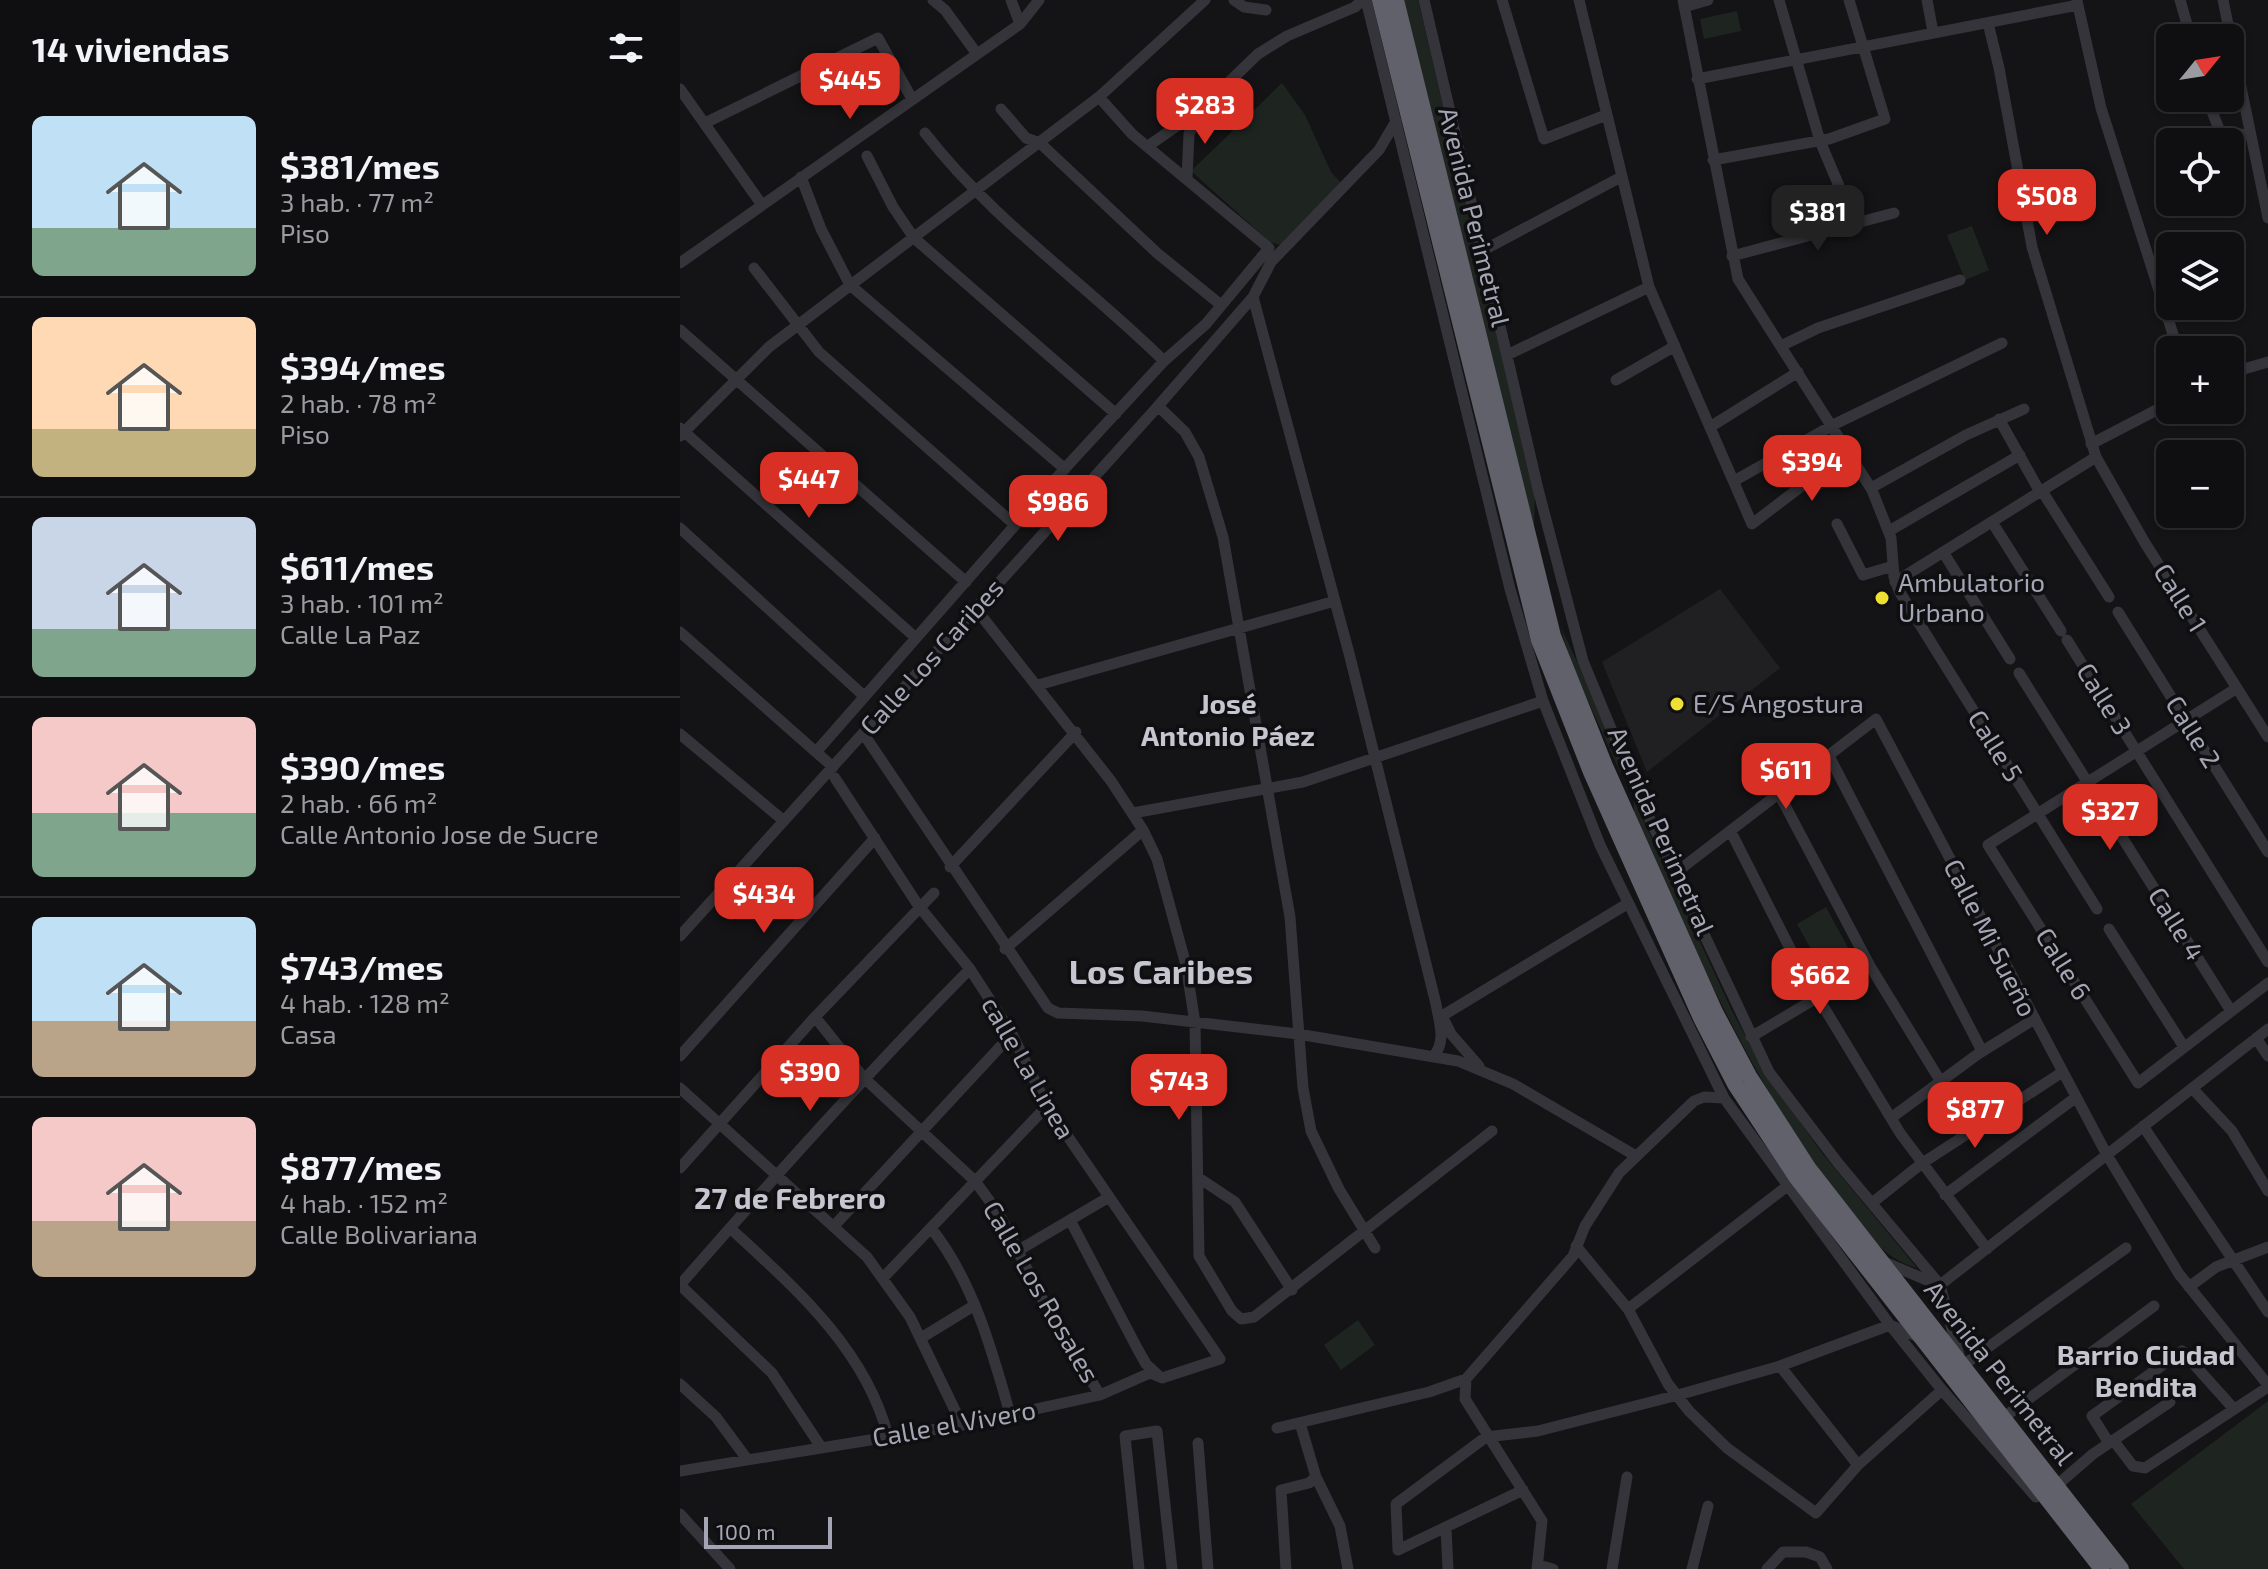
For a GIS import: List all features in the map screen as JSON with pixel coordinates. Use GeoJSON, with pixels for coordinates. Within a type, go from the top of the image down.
{"type":"FeatureCollection","features":[{"type":"Feature","properties":{"kind":"highway","name":"Avenida Perimetral"},"geometry":{"type":"LineString","coordinates":[[1380,0],[1532,618],[1557,693],[1717,1051],[1797,1178],[2102,1569]]}},
{"type":"Feature","properties":{"kind":"highway","name":"Avenida Perimetral"},"geometry":{"type":"LineString","coordinates":[[1396,0],[1544,600],[1571,688],[1633,828],[1743,1065],[1809,1169],[2121,1569]]}},
{"type":"Feature","properties":{"kind":"street"},"geometry":{"type":"LineString","coordinates":[[933,0],[945,10],[977,54]]}},
{"type":"Feature","properties":{"kind":"street"},"geometry":{"type":"LineString","coordinates":[[1011,0],[1020,24]]}},
{"type":"Feature","properties":{"kind":"street"},"geometry":{"type":"LineString","coordinates":[[680,244],[685,260],[1020,24],[1039,0]]}},
{"type":"Feature","properties":{"kind":"street"},"geometry":{"type":"LineString","coordinates":[[916,638],[681,432],[735,378],[798,324],[1099,97],[1205,0]]}},
{"type":"Feature","properties":{"kind":"street"},"geometry":{"type":"LineString","coordinates":[[1234,0],[1244,7],[1266,10]]}},
{"type":"Feature","properties":{"kind":"street"},"geometry":{"type":"LineString","coordinates":[[1148,146],[1200,110],[1258,54],[1287,36],[1355,7],[1364,0],[1510,589],[1543,701],[1627,904],[1724,1098],[1786,1187],[1942,1390],[2050,1512],[2094,1569]]}},
{"type":"Feature","properties":{"kind":"street","name":"Avenida Perimetral"},"geometry":{"type":"LineString","coordinates":[[1424,0],[1577,642],[1623,759],[1751,1037],[1787,1099],[1940,1285]]}},
{"type":"Feature","properties":{"kind":"street"},"geometry":{"type":"LineString","coordinates":[[1502,0],[1544,139],[1606,115]]}},
{"type":"Feature","properties":{"kind":"street"},"geometry":{"type":"LineString","coordinates":[[1579,0],[1649,287],[1752,524],[1849,450]]}},
{"type":"Feature","properties":{"kind":"street"},"geometry":{"type":"LineString","coordinates":[[1708,0],[1684,4],[1732,256],[1744,290],[1871,488],[1889,531],[1895,582],[2096,457]]}},
{"type":"Feature","properties":{"kind":"street"},"geometry":{"type":"LineString","coordinates":[[1779,0],[1820,141],[1855,224]]}},
{"type":"Feature","properties":{"kind":"street"},"geometry":{"type":"LineString","coordinates":[[1713,160],[1820,141],[1885,119],[1849,0]]}},
{"type":"Feature","properties":{"kind":"street"},"geometry":{"type":"LineString","coordinates":[[1927,0],[1933,32]]}},
{"type":"Feature","properties":{"kind":"street"},"geometry":{"type":"LineString","coordinates":[[2180,0],[2187,24]]}},
{"type":"Feature","properties":{"kind":"street"},"geometry":{"type":"LineString","coordinates":[[2223,0],[2268,218]]}},
{"type":"Feature","properties":{"kind":"street"},"geometry":{"type":"LineString","coordinates":[[1697,79],[1988,23],[2078,2],[2104,121],[2173,336]]}},
{"type":"Feature","properties":{"kind":"street","name":"Calle 1"},"geometry":{"type":"LineString","coordinates":[[1988,23],[2032,247],[2096,457],[2268,737]]}},
{"type":"Feature","properties":{"kind":"street"},"geometry":{"type":"LineString","coordinates":[[705,123],[878,38],[912,99]]}},
{"type":"Feature","properties":{"kind":"street"},"geometry":{"type":"LineString","coordinates":[[680,89],[762,205]]}},
{"type":"Feature","properties":{"kind":"street"},"geometry":{"type":"LineString","coordinates":[[816,752],[1065,469],[1164,361],[1186,345],[1269,248],[1148,146],[1099,97]]}},
{"type":"Feature","properties":{"kind":"street"},"geometry":{"type":"LineString","coordinates":[[1001,109],[1026,138],[1040,143],[1157,253],[1221,305]]}},
{"type":"Feature","properties":{"kind":"street"},"geometry":{"type":"LineString","coordinates":[[1187,178],[1189,134],[1200,110]]}},
{"type":"Feature","properties":{"kind":"street"},"geometry":{"type":"LineString","coordinates":[[2212,112],[2220,132],[2249,135]]}},
{"type":"Feature","properties":{"kind":"street","name":"Calle Los Caribes"},"geometry":{"type":"LineString","coordinates":[[680,936],[784,821],[834,772],[863,733],[1158,406],[1253,297],[1271,262],[1379,150],[1396,120]]}},
{"type":"Feature","properties":{"kind":"street"},"geometry":{"type":"LineString","coordinates":[[925,133],[955,172],[1049,262],[1132,329],[1164,361]]}},
{"type":"Feature","properties":{"kind":"street"},"geometry":{"type":"LineString","coordinates":[[1379,150],[1402,149]]}},
{"type":"Feature","properties":{"kind":"street"},"geometry":{"type":"LineString","coordinates":[[867,156],[893,207],[914,238],[1116,414]]}},
{"type":"Feature","properties":{"kind":"street"},"geometry":{"type":"LineString","coordinates":[[801,177],[821,229],[850,285],[1065,469]]}},
{"type":"Feature","properties":{"kind":"street"},"geometry":{"type":"LineString","coordinates":[[1482,251],[1621,177]]}},
{"type":"Feature","properties":{"kind":"street"},"geometry":{"type":"LineString","coordinates":[[1732,256],[1894,213]]}},
{"type":"Feature","properties":{"kind":"street"},"geometry":{"type":"LineString","coordinates":[[754,268],[819,352],[1015,525]]}},
{"type":"Feature","properties":{"kind":"street"},"geometry":{"type":"LineString","coordinates":[[1781,346],[1830,324],[1960,280]]}},
{"type":"Feature","properties":{"kind":"street"},"geometry":{"type":"LineString","coordinates":[[1507,355],[1649,287]]}},
{"type":"Feature","properties":{"kind":"street"},"geometry":{"type":"LineString","coordinates":[[1253,297],[1335,601],[1439,1010],[1442,1036],[1433,1057]]}},
{"type":"Feature","properties":{"kind":"street"},"geometry":{"type":"LineString","coordinates":[[680,330],[966,582]]}},
{"type":"Feature","properties":{"kind":"street"},"geometry":{"type":"LineString","coordinates":[[1734,481],[1833,425],[2002,343]]}},
{"type":"Feature","properties":{"kind":"street"},"geometry":{"type":"LineString","coordinates":[[1616,380],[1675,346]]}},
{"type":"Feature","properties":{"kind":"street"},"geometry":{"type":"LineString","coordinates":[[2244,369],[2267,363]]}},
{"type":"Feature","properties":{"kind":"street"},"geometry":{"type":"LineString","coordinates":[[1710,427],[1798,372]]}},
{"type":"Feature","properties":{"kind":"street"},"geometry":{"type":"LineString","coordinates":[[1158,406],[1185,432],[1207,479],[1241,626],[1290,917],[1303,1088],[1311,1131],[1339,1189],[1375,1248]]}},
{"type":"Feature","properties":{"kind":"street"},"geometry":{"type":"LineString","coordinates":[[1871,488],[1999,419],[2024,409]]}},
{"type":"Feature","properties":{"kind":"street"},"geometry":{"type":"LineString","coordinates":[[2091,444],[2156,410]]}},
{"type":"Feature","properties":{"kind":"street"},"geometry":{"type":"LineString","coordinates":[[1999,419],[2109,597]]}},
{"type":"Feature","properties":{"kind":"street"},"geometry":{"type":"LineString","coordinates":[[1889,531],[2020,455]]}},
{"type":"Feature","properties":{"kind":"street","name":"Calle 3"},"geometry":{"type":"LineString","coordinates":[[1992,522],[2268,962]]}},
{"type":"Feature","properties":{"kind":"street"},"geometry":{"type":"LineString","coordinates":[[1837,524],[1863,575],[1893,566]]}},
{"type":"Feature","properties":{"kind":"street"},"geometry":{"type":"LineString","coordinates":[[680,528],[864,696]]}},
{"type":"Feature","properties":{"kind":"street"},"geometry":{"type":"LineString","coordinates":[[1943,552],[2010,659]]}},
{"type":"Feature","properties":{"kind":"street","name":"Calle 5"},"geometry":{"type":"LineString","coordinates":[[1895,582],[2097,909]]}},
{"type":"Feature","properties":{"kind":"street"},"geometry":{"type":"LineString","coordinates":[[1544,600],[1565,621],[1577,642]]}},
{"type":"Feature","properties":{"kind":"street"},"geometry":{"type":"LineString","coordinates":[[1038,685],[1335,601]]}},
{"type":"Feature","properties":{"kind":"street"},"geometry":{"type":"LineString","coordinates":[[976,609],[1076,732],[1133,813],[1157,859],[1177,929],[1195,1023],[1199,1256],[1232,1311],[1241,1319],[1254,1317],[1492,1131]]}},
{"type":"Feature","properties":{"kind":"street","name":"Calle 2"},"geometry":{"type":"LineString","coordinates":[[2118,612],[2268,852]]}},
{"type":"Feature","properties":{"kind":"street","name":"calle La Linea"},"geometry":{"type":"LineString","coordinates":[[680,632],[816,752],[834,772],[918,905],[970,969],[1012,1034],[1047,1106],[1220,1359]]}},
{"type":"Feature","properties":{"kind":"street","name":"Calle 4"},"geometry":{"type":"LineString","coordinates":[[2019,673],[2231,1011]]}},
{"type":"Feature","properties":{"kind":"street"},"geometry":{"type":"LineString","coordinates":[[2037,814],[2237,688]]}},
{"type":"Feature","properties":{"kind":"street"},"geometry":{"type":"LineString","coordinates":[[1133,813],[1269,790],[1340,771],[1543,701]]}},
{"type":"Feature","properties":{"kind":"street","name":"Calle Mi Sueño"},"geometry":{"type":"LineString","coordinates":[[1829,756],[1876,719],[2107,1155],[2189,1287],[2268,1386]]}},
{"type":"Feature","properties":{"kind":"street"},"geometry":{"type":"LineString","coordinates":[[950,867],[1076,732]]}},
{"type":"Feature","properties":{"kind":"street"},"geometry":{"type":"LineString","coordinates":[[863,733],[1036,995],[1058,1013],[1126,1014],[1298,1034],[1479,1067],[1636,1156]]}},
{"type":"Feature","properties":{"kind":"street"},"geometry":{"type":"LineString","coordinates":[[680,734],[784,821]]}},
{"type":"Feature","properties":{"kind":"street"},"geometry":{"type":"LineString","coordinates":[[1674,874],[1829,756],[1982,1051]]}},
{"type":"Feature","properties":{"kind":"street"},"geometry":{"type":"LineString","coordinates":[[1623,759],[1633,828]]}},
{"type":"Feature","properties":{"kind":"street"},"geometry":{"type":"LineString","coordinates":[[1779,794],[1870,966],[1941,1082]]}},
{"type":"Feature","properties":{"kind":"street","name":"Calle 6"},"geometry":{"type":"LineString","coordinates":[[2037,814],[1988,845],[2138,1083],[2184,1047]]}},
{"type":"Feature","properties":{"kind":"street"},"geometry":{"type":"LineString","coordinates":[[1005,949],[1143,830]]}},
{"type":"Feature","properties":{"kind":"street"},"geometry":{"type":"LineString","coordinates":[[1731,832],[1817,997],[1891,1118],[1921,1164],[1987,1249]]}},
{"type":"Feature","properties":{"kind":"street"},"geometry":{"type":"LineString","coordinates":[[680,1056],[875,838]]}},
{"type":"Feature","properties":{"kind":"street"},"geometry":{"type":"LineString","coordinates":[[680,1168],[918,905],[934,893]]}},
{"type":"Feature","properties":{"kind":"street"},"geometry":{"type":"LineString","coordinates":[[1439,1010],[1627,904]]}},
{"type":"Feature","properties":{"kind":"street"},"geometry":{"type":"LineString","coordinates":[[2109,929],[2184,1047],[2268,983]]}},
{"type":"Feature","properties":{"kind":"street"},"geometry":{"type":"LineString","coordinates":[[1751,1037],[1870,966]]}},
{"type":"Feature","properties":{"kind":"street"},"geometry":{"type":"LineString","coordinates":[[821,1447],[772,1373],[680,1285],[863,1077],[970,969]]}},
{"type":"Feature","properties":{"kind":"street"},"geometry":{"type":"LineString","coordinates":[[1439,1010],[1451,1034],[1479,1067]]}},
{"type":"Feature","properties":{"kind":"street","name":"Calle Los Rosales"},"geometry":{"type":"LineString","coordinates":[[815,1017],[863,1077],[975,1181],[999,1214],[1080,1365],[1100,1395]]}},
{"type":"Feature","properties":{"kind":"street"},"geometry":{"type":"LineString","coordinates":[[1891,1118],[1982,1051],[2033,1020]]}},
{"type":"Feature","properties":{"kind":"street"},"geometry":{"type":"LineString","coordinates":[[1940,1285],[2268,1029]]}},
{"type":"Feature","properties":{"kind":"street"},"geometry":{"type":"LineString","coordinates":[[834,1226],[1012,1034]]}},
{"type":"Feature","properties":{"kind":"street"},"geometry":{"type":"LineString","coordinates":[[2256,1038],[2268,1056]]}},
{"type":"Feature","properties":{"kind":"street"},"geometry":{"type":"LineString","coordinates":[[1872,1203],[1921,1164],[2061,1073]]}},
{"type":"Feature","properties":{"kind":"street"},"geometry":{"type":"LineString","coordinates":[[680,1088],[867,1257],[921,1338],[962,1425]]}},
{"type":"Feature","properties":{"kind":"street"},"geometry":{"type":"LineString","coordinates":[[2192,1088],[2232,1131],[2268,1191]]}},
{"type":"Feature","properties":{"kind":"street"},"geometry":{"type":"LineString","coordinates":[[1277,1428],[1429,1392],[1466,1379],[1573,1256],[1585,1226],[1619,1173],[1694,1101],[1704,1097],[1724,1098]]}},
{"type":"Feature","properties":{"kind":"street"},"geometry":{"type":"LineString","coordinates":[[1945,1195],[2075,1098]]}},
{"type":"Feature","properties":{"kind":"street"},"geometry":{"type":"LineString","coordinates":[[883,1278],[1047,1106]]}},
{"type":"Feature","properties":{"kind":"street"},"geometry":{"type":"LineString","coordinates":[[2143,1126],[2268,1312]]}},
{"type":"Feature","properties":{"kind":"street"},"geometry":{"type":"LineString","coordinates":[[1199,1178],[1235,1202],[1292,1290]]}},
{"type":"Feature","properties":{"kind":"street"},"geometry":{"type":"LineString","coordinates":[[1628,1309],[1786,1187]]}},
{"type":"Feature","properties":{"kind":"street"},"geometry":{"type":"LineString","coordinates":[[1019,1250],[1109,1197]]}},
{"type":"Feature","properties":{"kind":"street"},"geometry":{"type":"LineString","coordinates":[[1070,1220],[1146,1364],[1162,1378]]}},
{"type":"Feature","properties":{"kind":"street"},"geometry":{"type":"LineString","coordinates":[[730,1228],[824,1317],[883,1417],[888,1436]]}},
{"type":"Feature","properties":{"kind":"street"},"geometry":{"type":"LineString","coordinates":[[931,1228],[946,1248],[975,1305],[1010,1414]]}},
{"type":"Feature","properties":{"kind":"street"},"geometry":{"type":"LineString","coordinates":[[1576,1246],[1628,1309],[1662,1374],[1678,1395],[1727,1448],[1816,1513],[1858,1465],[1942,1390]]}},
{"type":"Feature","properties":{"kind":"street"},"geometry":{"type":"LineString","coordinates":[[2189,1287],[2231,1261],[2268,1247]]}},
{"type":"Feature","properties":{"kind":"street"},"geometry":{"type":"LineString","coordinates":[[1940,1285],[1962,1366],[2126,1248]]}},
{"type":"Feature","properties":{"kind":"street"},"geometry":{"type":"LineString","coordinates":[[1879,1259],[1940,1285]]}},
{"type":"Feature","properties":{"kind":"street"},"geometry":{"type":"LineString","coordinates":[[921,1338],[975,1305]]}},
{"type":"Feature","properties":{"kind":"street"},"geometry":{"type":"LineString","coordinates":[[2003,1418],[2154,1306]]}},
{"type":"Feature","properties":{"kind":"street"},"geometry":{"type":"LineString","coordinates":[[1523,1490],[1398,1550],[1396,1504],[1486,1437],[1538,1431],[1678,1395],[1780,1366],[1890,1325],[1921,1338]]}},
{"type":"Feature","properties":{"kind":"street"},"geometry":{"type":"LineString","coordinates":[[2234,1409],[2182,1351],[2092,1416],[2133,1466],[2145,1468],[2234,1409],[2268,1386]]}},
{"type":"Feature","properties":{"kind":"street","name":"Calle el Vivero"},"geometry":{"type":"LineString","coordinates":[[680,1471],[962,1425],[1100,1395],[1150,1373],[1162,1378],[1220,1359]]}},
{"type":"Feature","properties":{"kind":"street"},"geometry":{"type":"LineString","coordinates":[[1780,1366],[1858,1465]]}},
{"type":"Feature","properties":{"kind":"street"},"geometry":{"type":"LineString","coordinates":[[1466,1379],[1465,1399],[1486,1437],[1499,1448],[1542,1521],[1538,1567],[1553,1569]]}},
{"type":"Feature","properties":{"kind":"street"},"geometry":{"type":"LineString","coordinates":[[680,1384],[716,1417],[747,1459]]}},
{"type":"Feature","properties":{"kind":"street"},"geometry":{"type":"LineString","coordinates":[[2056,1486],[2111,1442],[2170,1402]]}},
{"type":"Feature","properties":{"kind":"street"},"geometry":{"type":"LineString","coordinates":[[1300,1423],[1316,1477],[1340,1526],[1348,1569]]}},
{"type":"Feature","properties":{"kind":"street"},"geometry":{"type":"LineString","coordinates":[[1139,1569],[1125,1436],[1157,1431],[1172,1569]]}},
{"type":"Feature","properties":{"kind":"street"},"geometry":{"type":"LineString","coordinates":[[1198,1443],[1208,1569]]}},
{"type":"Feature","properties":{"kind":"street"},"geometry":{"type":"LineString","coordinates":[[1286,1569],[1281,1490],[1309,1483],[1316,1477]]}},
{"type":"Feature","properties":{"kind":"street"},"geometry":{"type":"LineString","coordinates":[[1612,1569],[1627,1477]]}},
{"type":"Feature","properties":{"kind":"street"},"geometry":{"type":"LineString","coordinates":[[1692,1569],[1708,1506]]}},
{"type":"Feature","properties":{"kind":"street"},"geometry":{"type":"LineString","coordinates":[[680,1514],[730,1569]]}},
{"type":"Feature","properties":{"kind":"street"},"geometry":{"type":"LineString","coordinates":[[1446,1528],[1448,1569]]}},
{"type":"Feature","properties":{"kind":"street"},"geometry":{"type":"LineString","coordinates":[[1767,1569],[1783,1552],[1806,1552],[1820,1557],[1827,1569]]}},
{"type":"Feature","properties":{"kind":"shaded area"},"geometry":{"type":"Polygon","coordinates":[[[1404,0],[1418,0],[1535,495],[1534,528],[1404,0]]]}},
{"type":"Feature","properties":{"kind":"shaded area"},"geometry":{"type":"Polygon","coordinates":[[[1737,11],[1741,31],[1704,39],[1700,19],[1737,11]]]}},
{"type":"Feature","properties":{"kind":"shaded area"},"geometry":{"type":"Polygon","coordinates":[[[1282,83],[1305,115],[1331,172],[1343,185],[1280,245],[1270,242],[1191,171],[1282,83]]]}},
{"type":"Feature","properties":{"kind":"shaded area"},"geometry":{"type":"Polygon","coordinates":[[[1972,226],[1989,270],[1965,280],[1947,235],[1972,226]]]}},
{"type":"Feature","properties":{"kind":"shaded area","name":"E/S Angostura"},"geometry":{"type":"Polygon","coordinates":[[[1720,589],[1780,668],[1647,772],[1602,662],[1720,589]]]}},
{"type":"Feature","properties":{"kind":"shaded area"},"geometry":{"type":"Polygon","coordinates":[[[1560,625],[1620,756],[1621,774],[1572,666],[1560,625]]]}},
{"type":"Feature","properties":{"kind":"shaded area"},"geometry":{"type":"Polygon","coordinates":[[[1634,800],[1733,1013],[1766,1074],[1822,1153],[1917,1268],[1883,1250],[1866,1232],[1779,1109],[1702,964],[1634,813],[1634,800]]]}},
{"type":"Feature","properties":{"kind":"shaded area"},"geometry":{"type":"Polygon","coordinates":[[[1826,907],[1852,955],[1823,971],[1797,924],[1826,907]]]}},
{"type":"Feature","properties":{"kind":"shaded area"},"geometry":{"type":"Polygon","coordinates":[[[1358,1320],[1375,1345],[1341,1370],[1324,1345],[1358,1320]]]}},
{"type":"Feature","properties":{"kind":"shaded area"},"geometry":{"type":"Polygon","coordinates":[[[2268,1401],[2268,1569],[2184,1569],[2131,1504],[2268,1401]]]}},
{"type":"Feature","properties":{"kind":"place","name":"Ambulatorio Urbano"},"geometry":{"type":"Point","coordinates":[1882,598]}},
{"type":"Feature","properties":{"kind":"place","name":"E/S Angostura"},"geometry":{"type":"Point","coordinates":[1677,704]}},
{"type":"Feature","properties":{"kind":"district","name":"José Antonio Páez"},"geometry":{"type":"Point","coordinates":[1228,720]}},
{"type":"Feature","properties":{"kind":"district","name":"Los Caribes"},"geometry":{"type":"Point","coordinates":[1161,972]}},
{"type":"Feature","properties":{"kind":"district","name":"27 de Febrero"},"geometry":{"type":"Point","coordinates":[790,1199]}},
{"type":"Feature","properties":{"kind":"district","name":"Barrio Ciudad Bendita"},"geometry":{"type":"Point","coordinates":[2146,1371]}}]}
